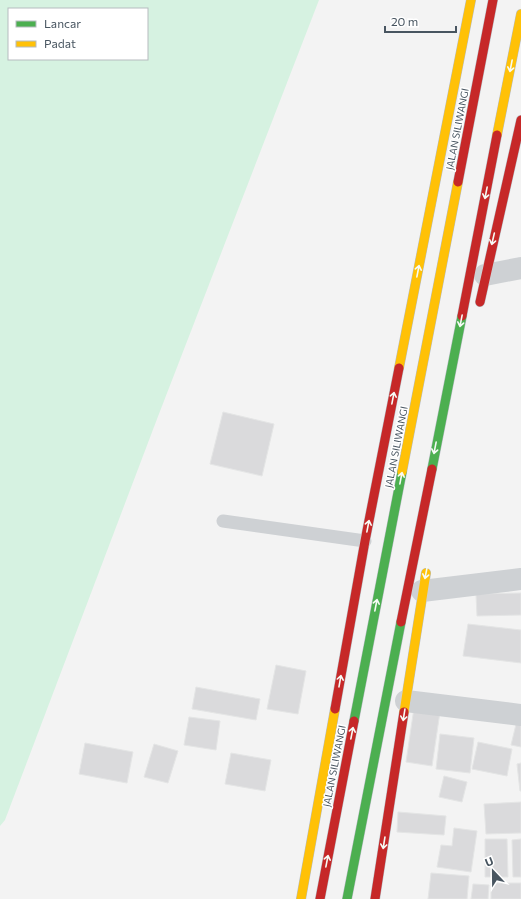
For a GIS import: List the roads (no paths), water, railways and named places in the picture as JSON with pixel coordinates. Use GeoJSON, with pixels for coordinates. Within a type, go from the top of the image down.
{"type":"FeatureCollection","features":[{"type":"Feature","properties":{"kind":"highway"},"geometry":{"type":"LineString","coordinates":[[301,899],[365,541],[471,0]]}},
{"type":"Feature","properties":{"kind":"highway","name":"JALAN SILIWANGI"},"geometry":{"type":"LineString","coordinates":[[320,899],[493,0]]}},
{"type":"Feature","properties":{"kind":"highway"},"geometry":{"type":"LineString","coordinates":[[347,899],[352,888],[521,14]]}},
{"type":"Feature","properties":{"kind":"highway"},"geometry":{"type":"LineString","coordinates":[[478,313],[485,275],[521,120]]}},
{"type":"Feature","properties":{"kind":"highway"},"geometry":{"type":"LineString","coordinates":[[373,895],[406,701],[422,591],[429,560]]}},
{"type":"Feature","properties":{"kind":"street"},"geometry":{"type":"LineString","coordinates":[[485,275],[521,268]]}},
{"type":"Feature","properties":{"kind":"street"},"geometry":{"type":"LineString","coordinates":[[422,591],[521,579]]}},
{"type":"Feature","properties":{"kind":"street"},"geometry":{"type":"LineString","coordinates":[[406,701],[521,715]]}},
{"type":"Feature","properties":{"kind":"lane"},"geometry":{"type":"LineString","coordinates":[[223,521],[365,541]]}}]}
